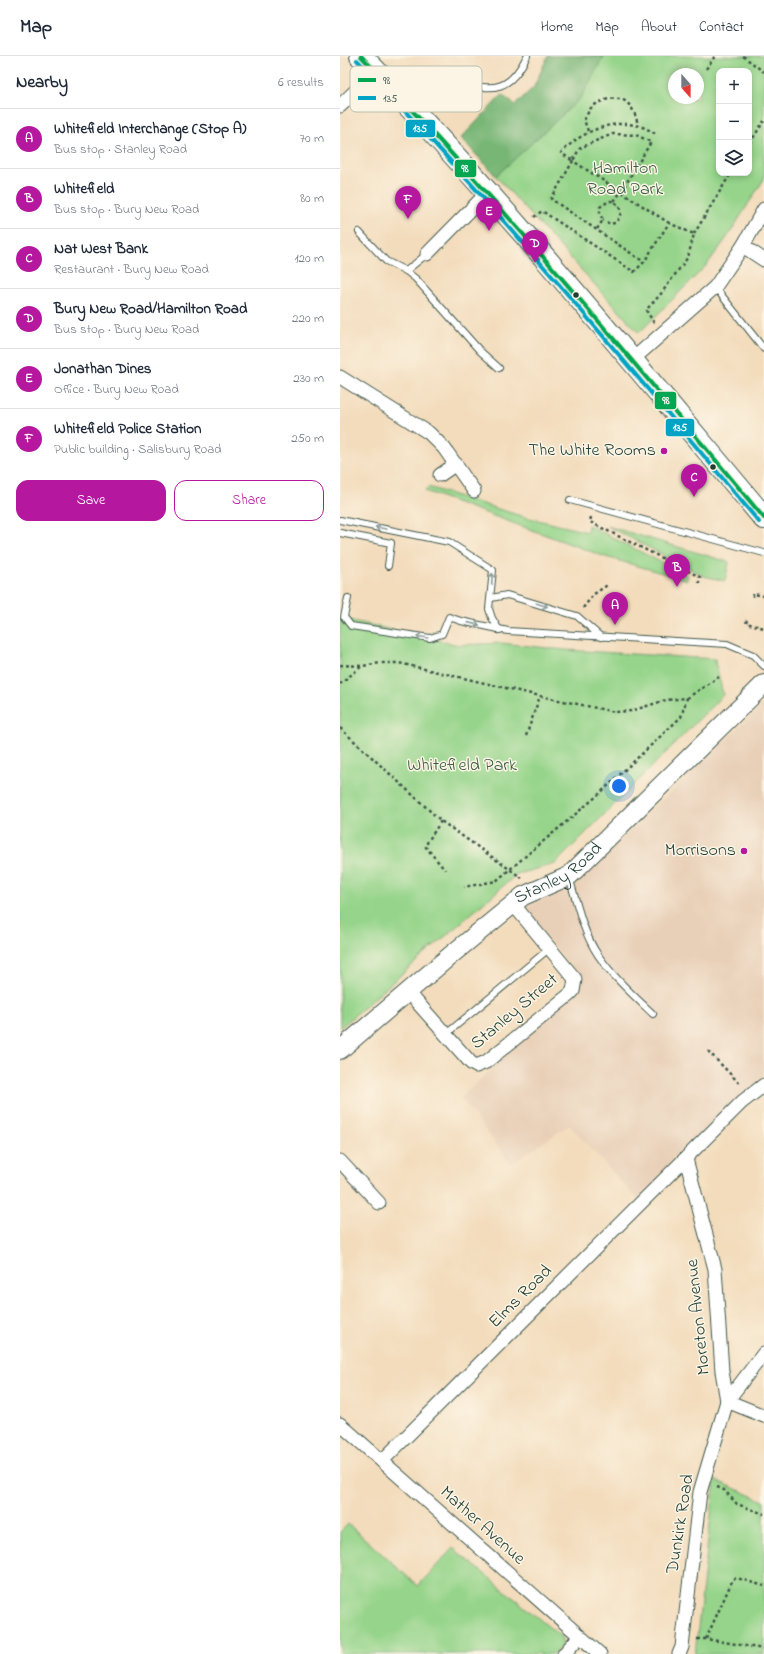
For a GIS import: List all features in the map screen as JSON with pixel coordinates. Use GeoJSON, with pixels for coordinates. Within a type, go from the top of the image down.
{"type":"FeatureCollection","features":[{"type":"Feature","properties":{"kind":"highway"},"geometry":{"type":"LineString","coordinates":[[414,112],[488,192],[632,360],[764,518]]}},
{"type":"Feature","properties":{"kind":"street"},"geometry":{"type":"LineString","coordinates":[[340,106],[350,92]]}},
{"type":"Feature","properties":{"kind":"street"},"geometry":{"type":"LineString","coordinates":[[427,254],[488,192]]}},
{"type":"Feature","properties":{"kind":"street"},"geometry":{"type":"LineString","coordinates":[[632,360],[715,287],[743,246],[764,209]]}},
{"type":"Feature","properties":{"kind":"street"},"geometry":{"type":"LineString","coordinates":[[743,246],[764,260]]}},
{"type":"Feature","properties":{"kind":"street"},"geometry":{"type":"LineString","coordinates":[[340,377],[430,433],[444,448],[474,491]]}},
{"type":"Feature","properties":{"kind":"street"},"geometry":{"type":"LineString","coordinates":[[440,475],[456,464]]}},
{"type":"Feature","properties":{"kind":"street","name":"Stanley Road"},"geometry":{"type":"LineString","coordinates":[[340,1050],[523,896],[568,876],[764,684]]}},
{"type":"Feature","properties":{"kind":"street","name":"Stanley Street"},"geometry":{"type":"LineString","coordinates":[[408,992],[471,1063],[476,1066],[480,1066],[569,995],[573,991],[575,979],[513,904]]}},
{"type":"Feature","properties":{"kind":"street","name":"Elms Road"},"geometry":{"type":"LineString","coordinates":[[382,1461],[742,1102],[764,1085]]}},
{"type":"Feature","properties":{"kind":"street","name":"Moreton Avenue"},"geometry":{"type":"LineString","coordinates":[[686,1159],[715,1268],[722,1371],[727,1401]]}},
{"type":"Feature","properties":{"kind":"street"},"geometry":{"type":"LineString","coordinates":[[340,1161],[379,1203]]}},
{"type":"Feature","properties":{"kind":"street"},"geometry":{"type":"LineString","coordinates":[[764,1352],[727,1401],[764,1416]]}},
{"type":"Feature","properties":{"kind":"street","name":"Dunkirk Road"},"geometry":{"type":"LineString","coordinates":[[678,1654],[683,1641],[700,1492],[727,1401]]}},
{"type":"Feature","properties":{"kind":"street","name":"Mather Avenue"},"geometry":{"type":"LineString","coordinates":[[340,1424],[600,1654]]}},
{"type":"Feature","properties":{"kind":"street"},"geometry":{"type":"LineString","coordinates":[[564,1654],[579,1637]]}},
{"type":"Feature","properties":{"kind":"lane"},"geometry":{"type":"LineString","coordinates":[[482,87],[499,87],[514,78],[527,56]]}},
{"type":"Feature","properties":{"kind":"lane"},"geometry":{"type":"LineString","coordinates":[[358,232],[386,261],[406,271],[416,279],[480,351],[499,368]]}},
{"type":"Feature","properties":{"kind":"lane"},"geometry":{"type":"LineString","coordinates":[[406,271],[427,254]]}},
{"type":"Feature","properties":{"kind":"lane"},"geometry":{"type":"LineString","coordinates":[[715,287],[764,349]]}},
{"type":"Feature","properties":{"kind":"lane"},"geometry":{"type":"LineString","coordinates":[[570,500],[764,553]]}},
{"type":"Feature","properties":{"kind":"lane"},"geometry":{"type":"LineString","coordinates":[[340,520],[449,542],[492,570],[489,609],[499,630]]}},
{"type":"Feature","properties":{"kind":"lane"},"geometry":{"type":"LineString","coordinates":[[340,534],[391,544],[388,566]]}},
{"type":"Feature","properties":{"kind":"lane"},"geometry":{"type":"LineString","coordinates":[[491,598],[507,595],[577,616],[601,637]]}},
{"type":"Feature","properties":{"kind":"lane"},"geometry":{"type":"LineString","coordinates":[[348,598],[344,617],[351,626],[430,638],[442,634],[450,617],[499,630],[727,644],[753,655],[764,666]]}},
{"type":"Feature","properties":{"kind":"lane"},"geometry":{"type":"LineString","coordinates":[[568,876],[584,925],[598,955],[624,986],[653,1014]]}},
{"type":"Feature","properties":{"kind":"lane"},"geometry":{"type":"LineString","coordinates":[[446,1034],[550,948]]}},
{"type":"Feature","properties":{"kind":"path"},"geometry":{"type":"LineString","coordinates":[[706,69],[715,56]]}},
{"type":"Feature","properties":{"kind":"path"},"geometry":{"type":"LineString","coordinates":[[743,56],[764,72]]}},
{"type":"Feature","properties":{"kind":"path"},"geometry":{"type":"LineString","coordinates":[[588,131],[584,120],[590,110],[597,104],[610,99],[624,100],[635,114],[638,126]]}},
{"type":"Feature","properties":{"kind":"path"},"geometry":{"type":"LineString","coordinates":[[752,137],[764,121]]}},
{"type":"Feature","properties":{"kind":"path"},"geometry":{"type":"LineString","coordinates":[[657,135],[652,131],[638,126],[611,124],[588,131],[571,142],[561,153],[669,223],[694,234]]}},
{"type":"Feature","properties":{"kind":"path"},"geometry":{"type":"LineString","coordinates":[[614,201],[619,206],[621,212],[620,218],[615,223],[610,224],[603,220],[600,214],[600,207],[609,201],[614,201],[652,142],[636,135],[613,134],[580,149],[551,199],[644,262]]}},
{"type":"Feature","properties":{"kind":"path"},"geometry":{"type":"LineString","coordinates":[[661,333],[646,310],[660,295],[688,257],[694,234],[730,176]]}},
{"type":"Feature","properties":{"kind":"path"},"geometry":{"type":"LineString","coordinates":[[518,228],[542,211],[634,272],[644,262],[669,223]]}},
{"type":"Feature","properties":{"kind":"path"},"geometry":{"type":"LineString","coordinates":[[597,229],[603,220]]}},
{"type":"Feature","properties":{"kind":"path"},"geometry":{"type":"LineString","coordinates":[[594,506],[590,522],[700,578],[699,583]]}},
{"type":"Feature","properties":{"kind":"path"},"geometry":{"type":"LineString","coordinates":[[577,616],[594,594],[609,584]]}},
{"type":"Feature","properties":{"kind":"path"},"geometry":{"type":"LineString","coordinates":[[753,597],[753,594],[764,596]]}},
{"type":"Feature","properties":{"kind":"path"},"geometry":{"type":"LineString","coordinates":[[747,620],[746,623],[764,628]]}},
{"type":"Feature","properties":{"kind":"path"},"geometry":{"type":"LineString","coordinates":[[340,665],[362,666],[381,662],[398,663],[615,712],[631,711],[666,700],[687,698],[719,677]]}},
{"type":"Feature","properties":{"kind":"path"},"geometry":{"type":"LineString","coordinates":[[340,684],[362,666]]}},
{"type":"Feature","properties":{"kind":"path"},"geometry":{"type":"LineString","coordinates":[[526,736],[540,696]]}},
{"type":"Feature","properties":{"kind":"path"},"geometry":{"type":"LineString","coordinates":[[464,886],[496,881],[597,796],[681,717],[687,698]]}},
{"type":"Feature","properties":{"kind":"path"},"geometry":{"type":"LineString","coordinates":[[340,728],[441,821],[536,889]]}},
{"type":"Feature","properties":{"kind":"path"},"geometry":{"type":"LineString","coordinates":[[441,821],[425,846],[445,870]]}},
{"type":"Feature","properties":{"kind":"path"},"geometry":{"type":"LineString","coordinates":[[708,1051],[751,1095]]}},
{"type":"Feature","properties":{"kind":"path"},"geometry":{"type":"LineString","coordinates":[[704,1480],[724,1490],[737,1504],[764,1514]]}},
{"type":"Feature","properties":{"kind":"path"},"geometry":{"type":"LineString","coordinates":[[706,1638],[733,1580],[737,1578],[764,1586]]}},
{"type":"Feature","properties":{"kind":"path"},"geometry":{"type":"LineString","coordinates":[[683,1641],[706,1638],[764,1649]]}},
{"type":"Feature","properties":{"kind":"shaded area"},"geometry":{"type":"Polygon","coordinates":[[[764,703],[764,1084],[641,1203],[569,1125],[511,1164],[461,1098],[583,981],[521,907],[609,850],[764,703]]]}},
{"type":"Feature","properties":{"kind":"green space","name":"Hamilton Road Park"},"geometry":{"type":"Polygon","coordinates":[[[548,56],[764,56],[764,179],[726,239],[705,267],[639,333],[471,149],[534,87],[548,56]]]}},
{"type":"Feature","properties":{"kind":"green space"},"geometry":{"type":"Polygon","coordinates":[[[548,56],[604,56],[581,98],[496,176],[461,138],[502,95],[515,105],[534,87],[548,56]]]}},
{"type":"Feature","properties":{"kind":"green space"},"geometry":{"type":"Polygon","coordinates":[[[428,487],[521,516],[587,532],[588,525],[688,576],[687,580],[606,557],[425,491],[428,487]]]}},
{"type":"Feature","properties":{"kind":"green space"},"geometry":{"type":"Polygon","coordinates":[[[607,526],[729,562],[725,581],[704,576],[607,526]]]}},
{"type":"Feature","properties":{"kind":"green space","name":"Whitefield Park"},"geometry":{"type":"Polygon","coordinates":[[[340,618],[459,645],[501,643],[566,650],[715,659],[723,695],[555,864],[517,874],[340,1028],[340,618]]]}},
{"type":"Feature","properties":{"kind":"green space"},"geometry":{"type":"Polygon","coordinates":[[[715,1480],[764,1501],[764,1654],[695,1654],[715,1480]]]}},
{"type":"Feature","properties":{"kind":"green space"},"geometry":{"type":"Polygon","coordinates":[[[348,1524],[418,1586],[453,1548],[560,1636],[563,1644],[554,1654],[340,1654],[340,1532],[348,1524]]]}},
{"type":"Feature","properties":{"kind":"transit line","name":"98"},"geometry":{"type":"LineString","coordinates":[[361,56],[370,66]]}},
{"type":"Feature","properties":{"kind":"transit line","name":"135"},"geometry":{"type":"LineString","coordinates":[[357,60],[363,66]]}},
{"type":"Feature","properties":{"kind":"transit line","name":"135"},"geometry":{"type":"LineString","coordinates":[[405,112],[512,230],[759,522]]}},
{"type":"Feature","properties":{"kind":"transit line","name":"98"},"geometry":{"type":"LineString","coordinates":[[413,112],[516,226],[764,518]]}},
{"type":"Feature","properties":{"kind":"place","name":"Whitefield Police Station"},"geometry":{"type":"Point","coordinates":[408,219]}},
{"type":"Feature","properties":{"kind":"place","name":"Jonathan Dines"},"geometry":{"type":"Point","coordinates":[489,231]}},
{"type":"Feature","properties":{"kind":"place","name":"Bury New Road/Hamilton Road"},"geometry":{"type":"Point","coordinates":[535,263]}},
{"type":"Feature","properties":{"kind":"place","name":"The White Rooms"},"geometry":{"type":"Point","coordinates":[664,451]}},
{"type":"Feature","properties":{"kind":"place","name":"Nat West Bank"},"geometry":{"type":"Point","coordinates":[694,497]}},
{"type":"Feature","properties":{"kind":"place","name":"Whitefield"},"geometry":{"type":"Point","coordinates":[677,587]}},
{"type":"Feature","properties":{"kind":"place","name":"Whitefield Interchange (Stop A)"},"geometry":{"type":"Point","coordinates":[615,625]}},
{"type":"Feature","properties":{"kind":"place","name":"Morrisons"},"geometry":{"type":"Point","coordinates":[744,851]}}]}
